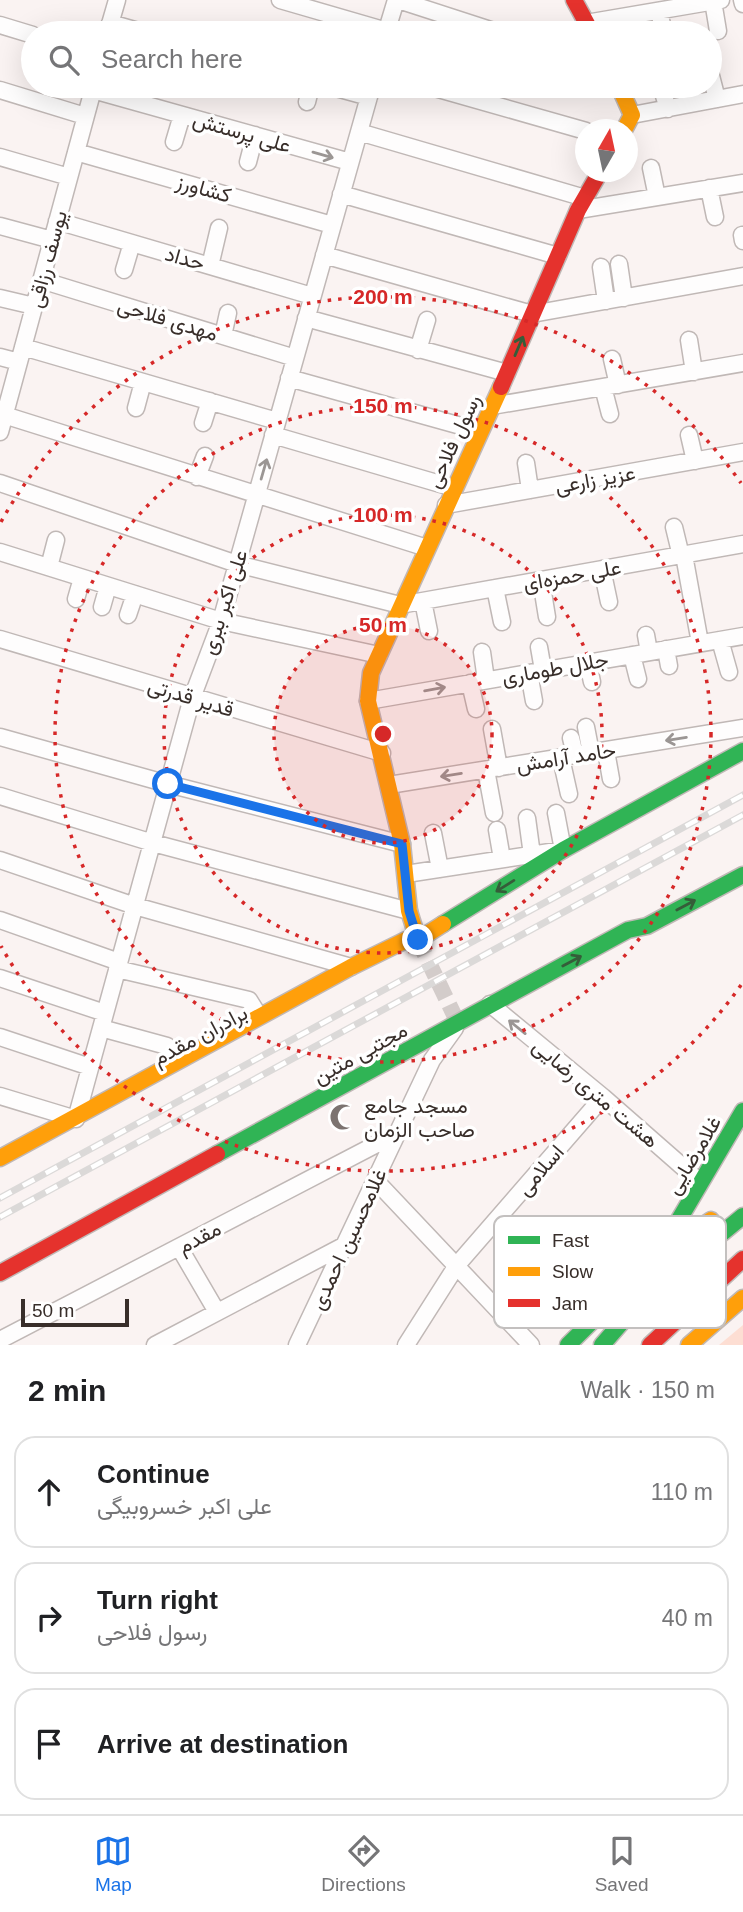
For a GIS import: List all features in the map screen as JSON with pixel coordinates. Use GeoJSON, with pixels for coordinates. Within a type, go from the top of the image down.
{"type":"FeatureCollection","features":[{"type":"Feature","properties":{"kind":"main road"},"geometry":{"type":"LineString","coordinates":[[574,0],[585,21]]}},
{"type":"Feature","properties":{"kind":"main road"},"geometry":{"type":"LineString","coordinates":[[622,98],[627,119]]}},
{"type":"Feature","properties":{"kind":"main road","name":"رسول فلاحی"},"geometry":{"type":"LineString","coordinates":[[418,940],[409,911],[402,844],[368,701],[371,673],[581,204],[594,182]]}},
{"type":"Feature","properties":{"kind":"main road","name":"برادران مقدم"},"geometry":{"type":"LineString","coordinates":[[1,1161],[354,972],[406,940],[418,940],[563,850],[743,751]]}},
{"type":"Feature","properties":{"kind":"main road"},"geometry":{"type":"LineString","coordinates":[[563,850],[602,842],[630,830],[743,768]]}},
{"type":"Feature","properties":{"kind":"main road"},"geometry":{"type":"LineString","coordinates":[[628,930],[642,913],[743,860]]}},
{"type":"Feature","properties":{"kind":"main road","name":"مجتبی متین"},"geometry":{"type":"LineString","coordinates":[[0,1273],[628,930],[647,926],[743,875]]}},
{"type":"Feature","properties":{"kind":"main road","name":"غلامرضایی"},"geometry":{"type":"LineString","coordinates":[[681,1216],[743,1111]]}},
{"type":"Feature","properties":{"kind":"main road"},"geometry":{"type":"LineString","coordinates":[[717,1216],[743,1198]]}},
{"type":"Feature","properties":{"kind":"main road"},"geometry":{"type":"LineString","coordinates":[[726,1230],[743,1216]]}},
{"type":"Feature","properties":{"kind":"main road"},"geometry":{"type":"LineString","coordinates":[[726,1275],[743,1259]]}},
{"type":"Feature","properties":{"kind":"main road"},"geometry":{"type":"LineString","coordinates":[[726,1313],[743,1298]]}},
{"type":"Feature","properties":{"kind":"main road","name":"غلامرضایی"},"geometry":{"type":"LineString","coordinates":[[568,1345],[585,1328]]}},
{"type":"Feature","properties":{"kind":"main road"},"geometry":{"type":"LineString","coordinates":[[602,1345],[617,1328]]}},
{"type":"Feature","properties":{"kind":"main road"},"geometry":{"type":"LineString","coordinates":[[650,1345],[668,1328]]}},
{"type":"Feature","properties":{"kind":"main road"},"geometry":{"type":"LineString","coordinates":[[689,1345],[709,1328]]}},
{"type":"Feature","properties":{"kind":"street"},"geometry":{"type":"LineString","coordinates":[[111,21],[117,0]]}},
{"type":"Feature","properties":{"kind":"street"},"geometry":{"type":"LineString","coordinates":[[280,0],[350,21]]}},
{"type":"Feature","properties":{"kind":"street"},"geometry":{"type":"LineString","coordinates":[[390,21],[397,0],[463,21]]}},
{"type":"Feature","properties":{"kind":"street"},"geometry":{"type":"LineString","coordinates":[[622,0],[625,17]]}},
{"type":"Feature","properties":{"kind":"street"},"geometry":{"type":"LineString","coordinates":[[612,21],[707,1],[714,21]]}},
{"type":"Feature","properties":{"kind":"street"},"geometry":{"type":"LineString","coordinates":[[659,11],[661,21]]}},
{"type":"Feature","properties":{"kind":"street"},"geometry":{"type":"LineString","coordinates":[[0,25],[21,31]]}},
{"type":"Feature","properties":{"kind":"street"},"geometry":{"type":"LineString","coordinates":[[0,90],[21,96]]}},
{"type":"Feature","properties":{"kind":"street"},"geometry":{"type":"LineString","coordinates":[[637,119],[667,109],[743,94]]}},
{"type":"Feature","properties":{"kind":"street"},"geometry":{"type":"LineString","coordinates":[[26,98],[85,116]]}},
{"type":"Feature","properties":{"kind":"street","name":"یوسف رزاقی"},"geometry":{"type":"LineString","coordinates":[[0,432],[90,98]]}},
{"type":"Feature","properties":{"kind":"street","name":"علی پرستش"},"geometry":{"type":"LineString","coordinates":[[126,98],[350,162]]}},
{"type":"Feature","properties":{"kind":"street","name":"علی اکبر ببری"},"geometry":{"type":"LineString","coordinates":[[78,1122],[90,1067],[192,698],[221,621],[368,98]]}},
{"type":"Feature","properties":{"kind":"street"},"geometry":{"type":"LineString","coordinates":[[470,98],[575,128]]}},
{"type":"Feature","properties":{"kind":"street"},"geometry":{"type":"LineString","coordinates":[[664,98],[667,109]]}},
{"type":"Feature","properties":{"kind":"street"},"geometry":{"type":"LineString","coordinates":[[174,142],[182,115]]}},
{"type":"Feature","properties":{"kind":"street"},"geometry":{"type":"LineString","coordinates":[[359,132],[581,204],[656,197],[743,183]]}},
{"type":"Feature","properties":{"kind":"street"},"geometry":{"type":"LineString","coordinates":[[248,162],[255,135]]}},
{"type":"Feature","properties":{"kind":"street","name":"کشاورز"},"geometry":{"type":"LineString","coordinates":[[76,152],[332,225]]}},
{"type":"Feature","properties":{"kind":"street"},"geometry":{"type":"LineString","coordinates":[[0,157],[69,177]]}},
{"type":"Feature","properties":{"kind":"street"},"geometry":{"type":"LineString","coordinates":[[650,168],[656,197]]}},
{"type":"Feature","properties":{"kind":"street"},"geometry":{"type":"LineString","coordinates":[[709,188],[715,217]]}},
{"type":"Feature","properties":{"kind":"street"},"geometry":{"type":"LineString","coordinates":[[341,194],[558,256]]}},
{"type":"Feature","properties":{"kind":"street","name":"حداد"},"geometry":{"type":"LineString","coordinates":[[57,221],[312,296]]}},
{"type":"Feature","properties":{"kind":"street"},"geometry":{"type":"LineString","coordinates":[[0,226],[52,240]]}},
{"type":"Feature","properties":{"kind":"street"},"geometry":{"type":"LineString","coordinates":[[210,266],[219,228]]}},
{"type":"Feature","properties":{"kind":"street"},"geometry":{"type":"LineString","coordinates":[[124,270],[132,243]]}},
{"type":"Feature","properties":{"kind":"street"},"geometry":{"type":"LineString","coordinates":[[324,255],[532,314],[743,276]]}},
{"type":"Feature","properties":{"kind":"street"},"geometry":{"type":"LineString","coordinates":[[619,264],[624,298]]}},
{"type":"Feature","properties":{"kind":"street"},"geometry":{"type":"LineString","coordinates":[[601,267],[606,301]]}},
{"type":"Feature","properties":{"kind":"street","name":"مهدی فلاحی"},"geometry":{"type":"LineString","coordinates":[[41,280],[295,358]]}},
{"type":"Feature","properties":{"kind":"street"},"geometry":{"type":"LineString","coordinates":[[0,298],[34,306]]}},
{"type":"Feature","properties":{"kind":"street"},"geometry":{"type":"LineString","coordinates":[[223,336],[228,313]]}},
{"type":"Feature","properties":{"kind":"street"},"geometry":{"type":"LineString","coordinates":[[306,318],[507,373]]}},
{"type":"Feature","properties":{"kind":"street"},"geometry":{"type":"LineString","coordinates":[[418,350],[427,320]]}},
{"type":"Feature","properties":{"kind":"street"},"geometry":{"type":"LineString","coordinates":[[689,341],[694,372]]}},
{"type":"Feature","properties":{"kind":"street"},"geometry":{"type":"LineString","coordinates":[[0,357],[21,354],[143,382],[210,401],[275,428],[454,488]]}},
{"type":"Feature","properties":{"kind":"street"},"geometry":{"type":"LineString","coordinates":[[610,414],[612,359]]}},
{"type":"Feature","properties":{"kind":"street"},"geometry":{"type":"LineString","coordinates":[[492,406],[743,363]]}},
{"type":"Feature","properties":{"kind":"street"},"geometry":{"type":"LineString","coordinates":[[289,378],[479,431]]}},
{"type":"Feature","properties":{"kind":"street"},"geometry":{"type":"LineString","coordinates":[[136,408],[143,382]]}},
{"type":"Feature","properties":{"kind":"street"},"geometry":{"type":"LineString","coordinates":[[202,423],[210,401]]}},
{"type":"Feature","properties":{"kind":"street"},"geometry":{"type":"LineString","coordinates":[[4,415],[141,466],[197,477],[427,548]]}},
{"type":"Feature","properties":{"kind":"street"},"geometry":{"type":"LineString","coordinates":[[689,435],[695,461]]}},
{"type":"Feature","properties":{"kind":"street","name":"عزیز زارعی"},"geometry":{"type":"LineString","coordinates":[[446,505],[743,452]]}},
{"type":"Feature","properties":{"kind":"street"},"geometry":{"type":"LineString","coordinates":[[197,477],[205,456]]}},
{"type":"Feature","properties":{"kind":"street"},"geometry":{"type":"LineString","coordinates":[[526,463],[530,490]]}},
{"type":"Feature","properties":{"kind":"street"},"geometry":{"type":"LineString","coordinates":[[0,483],[108,528],[400,605]]}},
{"type":"Feature","properties":{"kind":"street"},"geometry":{"type":"LineString","coordinates":[[674,527],[683,555],[700,643]]}},
{"type":"Feature","properties":{"kind":"street"},"geometry":{"type":"LineString","coordinates":[[48,567],[56,540]]}},
{"type":"Feature","properties":{"kind":"street","name":"علی حمزه‌ای"},"geometry":{"type":"LineString","coordinates":[[400,605],[743,544]]}},
{"type":"Feature","properties":{"kind":"street"},"geometry":{"type":"LineString","coordinates":[[0,552],[221,621],[379,654]]}},
{"type":"Feature","properties":{"kind":"street"},"geometry":{"type":"LineString","coordinates":[[602,569],[609,602]]}},
{"type":"Feature","properties":{"kind":"street"},"geometry":{"type":"LineString","coordinates":[[76,599],[82,578]]}},
{"type":"Feature","properties":{"kind":"street"},"geometry":{"type":"LineString","coordinates":[[541,580],[547,617]]}},
{"type":"Feature","properties":{"kind":"street"},"geometry":{"type":"LineString","coordinates":[[102,607],[108,586]]}},
{"type":"Feature","properties":{"kind":"street"},"geometry":{"type":"LineString","coordinates":[[495,589],[502,622]]}},
{"type":"Feature","properties":{"kind":"street"},"geometry":{"type":"LineString","coordinates":[[128,615],[135,594]]}},
{"type":"Feature","properties":{"kind":"street"},"geometry":{"type":"LineString","coordinates":[[423,601],[429,631]]}},
{"type":"Feature","properties":{"kind":"street"},"geometry":{"type":"LineString","coordinates":[[646,635],[669,666]]}},
{"type":"Feature","properties":{"kind":"street","name":"جلال طوماری"},"geometry":{"type":"LineString","coordinates":[[368,701],[743,636]]}},
{"type":"Feature","properties":{"kind":"street","name":"قدیر قدرتی"},"geometry":{"type":"LineString","coordinates":[[0,639],[382,753]]}},
{"type":"Feature","properties":{"kind":"street"},"geometry":{"type":"LineString","coordinates":[[720,639],[729,672]]}},
{"type":"Feature","properties":{"kind":"street"},"geometry":{"type":"LineString","coordinates":[[534,701],[539,647]]}},
{"type":"Feature","properties":{"kind":"street"},"geometry":{"type":"LineString","coordinates":[[476,709],[481,652]]}},
{"type":"Feature","properties":{"kind":"street"},"geometry":{"type":"LineString","coordinates":[[632,655],[638,679]]}},
{"type":"Feature","properties":{"kind":"street"},"geometry":{"type":"LineString","coordinates":[[588,663],[592,682]]}},
{"type":"Feature","properties":{"kind":"street"},"geometry":{"type":"LineString","coordinates":[[569,794],[583,754],[586,727]]}},
{"type":"Feature","properties":{"kind":"street","name":"حامد آرامش"},"geometry":{"type":"LineString","coordinates":[[389,785],[493,769],[533,770],[583,754],[637,754],[743,728]]}},
{"type":"Feature","properties":{"kind":"street"},"geometry":{"type":"LineString","coordinates":[[492,729],[494,813]]}},
{"type":"Feature","properties":{"kind":"street"},"geometry":{"type":"LineString","coordinates":[[0,737],[168,784],[402,844]]}},
{"type":"Feature","properties":{"kind":"street"},"geometry":{"type":"LineString","coordinates":[[571,738],[583,754],[611,779]]}},
{"type":"Feature","properties":{"kind":"street"},"geometry":{"type":"LineString","coordinates":[[0,796],[153,843],[409,911]]}},
{"type":"Feature","properties":{"kind":"street"},"geometry":{"type":"LineString","coordinates":[[406,874],[563,850],[556,813]]}},
{"type":"Feature","properties":{"kind":"street"},"geometry":{"type":"LineString","coordinates":[[527,818],[533,855]]}},
{"type":"Feature","properties":{"kind":"street"},"geometry":{"type":"LineString","coordinates":[[497,830],[502,859]]}},
{"type":"Feature","properties":{"kind":"street"},"geometry":{"type":"LineString","coordinates":[[433,833],[440,869]]}},
{"type":"Feature","properties":{"kind":"street"},"geometry":{"type":"LineString","coordinates":[[0,860],[135,906],[354,972]]}},
{"type":"Feature","properties":{"kind":"street"},"geometry":{"type":"LineString","coordinates":[[0,920],[118,966],[249,1000],[262,1020]]}},
{"type":"Feature","properties":{"kind":"street"},"geometry":{"type":"LineString","coordinates":[[0,978],[167,1046],[181,1064]]}},
{"type":"Feature","properties":{"kind":"street","name":"هشت متری رضایی"},"geometry":{"type":"LineString","coordinates":[[490,1004],[603,1097],[700,1182]]}},
{"type":"Feature","properties":{"kind":"street","name":"غلامحسین احمدی"},"geometry":{"type":"LineString","coordinates":[[297,1345],[432,1060],[458,1023]]}},
{"type":"Feature","properties":{"kind":"street"},"geometry":{"type":"LineString","coordinates":[[0,1037],[90,1067]]}},
{"type":"Feature","properties":{"kind":"street"},"geometry":{"type":"LineString","coordinates":[[0,1096],[78,1122]]}},
{"type":"Feature","properties":{"kind":"street","name":"اسلامی"},"geometry":{"type":"LineString","coordinates":[[500,1216],[603,1097]]}},
{"type":"Feature","properties":{"kind":"street","name":"مقدم"},"geometry":{"type":"LineString","coordinates":[[0,1340],[398,1133]]}},
{"type":"Feature","properties":{"kind":"street"},"geometry":{"type":"LineString","coordinates":[[376,1181],[494,1305]]}},
{"type":"Feature","properties":{"kind":"street","name":"اسلامی"},"geometry":{"type":"LineString","coordinates":[[406,1345],[457,1265],[494,1222]]}},
{"type":"Feature","properties":{"kind":"street"},"geometry":{"type":"LineString","coordinates":[[155,1345],[347,1244]]}},
{"type":"Feature","properties":{"kind":"street"},"geometry":{"type":"LineString","coordinates":[[180,1247],[217,1312]]}},
{"type":"Feature","properties":{"kind":"street"},"geometry":{"type":"LineString","coordinates":[[515,1328],[531,1345]]}},
{"type":"Feature","properties":{"kind":"shaded area"},"geometry":{"type":"Polygon","coordinates":[[[743,1325],[743,1345],[719,1345],[743,1325]]]}},
{"type":"Feature","properties":{"kind":"tunnel"},"geometry":{"type":"LineString","coordinates":[[418,940],[458,1023]]}},
{"type":"Feature","properties":{"kind":"railway"},"geometry":{"type":"LineString","coordinates":[[0,1198],[743,795]]}},
{"type":"Feature","properties":{"kind":"railway"},"geometry":{"type":"LineString","coordinates":[[0,1217],[743,815]]}},
{"type":"Feature","properties":{"kind":"traffic: fast"},"geometry":{"type":"LineString","coordinates":[[443,924],[563,850],[743,751]]}},
{"type":"Feature","properties":{"kind":"traffic: fast"},"geometry":{"type":"LineString","coordinates":[[217,1154],[628,930],[647,926],[743,875]]}},
{"type":"Feature","properties":{"kind":"traffic: fast"},"geometry":{"type":"LineString","coordinates":[[681,1216],[743,1111]]}},
{"type":"Feature","properties":{"kind":"traffic: fast"},"geometry":{"type":"LineString","coordinates":[[726,1230],[743,1216]]}},
{"type":"Feature","properties":{"kind":"traffic: fast"},"geometry":{"type":"LineString","coordinates":[[568,1345],[585,1328]]}},
{"type":"Feature","properties":{"kind":"traffic: fast"},"geometry":{"type":"LineString","coordinates":[[602,1345],[617,1328]]}},
{"type":"Feature","properties":{"kind":"traffic: slow"},"geometry":{"type":"LineString","coordinates":[[624,98],[632,115],[630,119]]}},
{"type":"Feature","properties":{"kind":"traffic: slow"},"geometry":{"type":"LineString","coordinates":[[418,940],[409,911],[402,844],[368,701],[371,673],[501,387]]}},
{"type":"Feature","properties":{"kind":"traffic: slow"},"geometry":{"type":"LineString","coordinates":[[0,1158],[351,967],[406,940],[418,940],[443,924]]}},
{"type":"Feature","properties":{"kind":"traffic: slow"},"geometry":{"type":"LineString","coordinates":[[726,1313],[743,1298]]}},
{"type":"Feature","properties":{"kind":"traffic: slow"},"geometry":{"type":"LineString","coordinates":[[689,1345],[709,1328]]}},
{"type":"Feature","properties":{"kind":"traffic: jam"},"geometry":{"type":"LineString","coordinates":[[574,0],[585,21]]}},
{"type":"Feature","properties":{"kind":"traffic: jam"},"geometry":{"type":"LineString","coordinates":[[501,387],[578,210],[594,182]]}},
{"type":"Feature","properties":{"kind":"traffic: jam"},"geometry":{"type":"LineString","coordinates":[[0,1273],[217,1154]]}},
{"type":"Feature","properties":{"kind":"traffic: jam"},"geometry":{"type":"LineString","coordinates":[[726,1275],[743,1259]]}},
{"type":"Feature","properties":{"kind":"traffic: jam"},"geometry":{"type":"LineString","coordinates":[[650,1345],[668,1328]]}},
{"type":"Feature","properties":{"kind":"place","name":"مسجد جامع صاحب الزمان"},"geometry":{"type":"Point","coordinates":[343,1117]}},
{"type":"Feature","properties":{"kind":"route"},"geometry":{"type":"LineString","coordinates":[[168,784],[402,844],[409,911],[418,940]]}}]}
